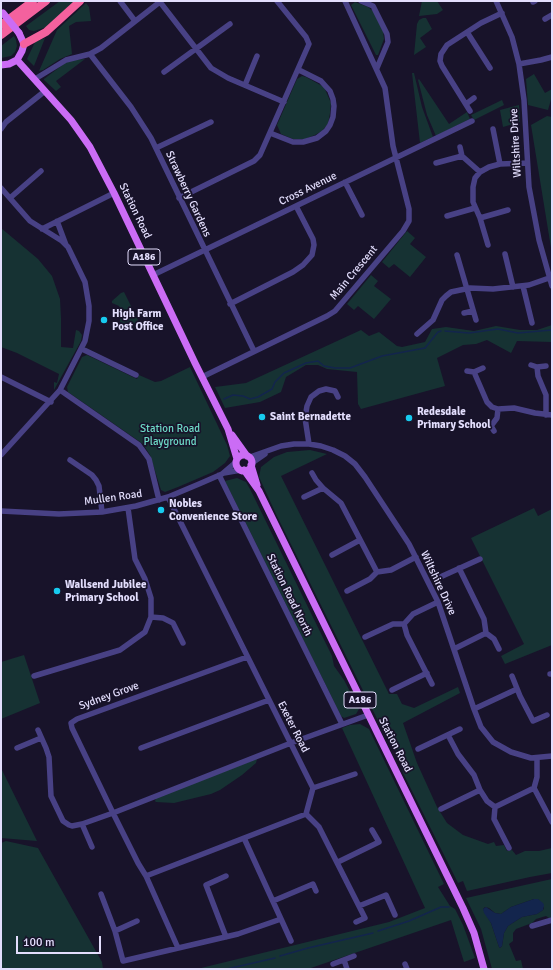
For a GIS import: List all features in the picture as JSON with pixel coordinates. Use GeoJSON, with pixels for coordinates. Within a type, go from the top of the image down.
{"type":"FeatureCollection","features":[{"type":"Feature","properties":{"kind":"highway"},"geometry":{"type":"LineString","coordinates":[[1,25],[33,1]]}},
{"type":"Feature","properties":{"kind":"highway"},"geometry":{"type":"LineString","coordinates":[[1,35],[46,1]]}},
{"type":"Feature","properties":{"kind":"highway"},"geometry":{"type":"LineString","coordinates":[[24,44],[46,32],[80,1]]}},
{"type":"Feature","properties":{"kind":"main road"},"geometry":{"type":"LineString","coordinates":[[1,65],[9,64],[17,60],[24,44],[19,33],[2,13]]}},
{"type":"Feature","properties":{"kind":"main road","name":"Station Road"},"geometry":{"type":"LineString","coordinates":[[17,60],[71,120],[90,147],[114,193],[230,432],[250,460],[259,491],[468,918],[484,969]]}},
{"type":"Feature","properties":{"kind":"main road","name":"Station Road"},"geometry":{"type":"LineString","coordinates":[[230,432],[237,465],[243,470],[259,491]]}},
{"type":"Feature","properties":{"kind":"main road"},"geometry":{"type":"LineString","coordinates":[[237,461],[241,455],[250,460],[247,470],[243,470]]}},
{"type":"Feature","properties":{"kind":"street"},"geometry":{"type":"LineString","coordinates":[[120,1],[136,21]]}},
{"type":"Feature","properties":{"kind":"street"},"geometry":{"type":"LineString","coordinates":[[179,198],[256,159],[260,155],[299,70],[309,42],[276,1]]}},
{"type":"Feature","properties":{"kind":"street","name":"Main Crescent"},"geometry":{"type":"LineString","coordinates":[[202,377],[335,311],[409,222],[410,213],[392,141],[386,93],[377,68],[345,1]]}},
{"type":"Feature","properties":{"kind":"street"},"geometry":{"type":"LineString","coordinates":[[361,1],[370,4],[375,8],[388,37],[388,42],[377,68]]}},
{"type":"Feature","properties":{"kind":"street","name":"Wiltshire Drive"},"geometry":{"type":"LineString","coordinates":[[496,1],[512,37],[520,64],[524,100],[529,187],[536,227],[552,286]]}},
{"type":"Feature","properties":{"kind":"street"},"geometry":{"type":"LineString","coordinates":[[35,79],[66,60],[90,54],[101,48],[161,2],[212,68],[223,76],[284,102]]}},
{"type":"Feature","properties":{"kind":"street"},"geometry":{"type":"LineString","coordinates":[[470,110],[444,70],[440,59],[442,51],[445,47],[481,23],[502,13]]}},
{"type":"Feature","properties":{"kind":"street"},"geometry":{"type":"LineString","coordinates":[[545,19],[552,15]]}},
{"type":"Feature","properties":{"kind":"street"},"geometry":{"type":"LineString","coordinates":[[164,72],[230,24]]}},
{"type":"Feature","properties":{"kind":"street"},"geometry":{"type":"LineString","coordinates":[[467,32],[490,68]]}},
{"type":"Feature","properties":{"kind":"street","name":"Strawberry Gardens"},"geometry":{"type":"LineString","coordinates":[[90,54],[131,107],[156,148],[254,351]]}},
{"type":"Feature","properties":{"kind":"street"},"geometry":{"type":"LineString","coordinates":[[245,85],[257,56]]}},
{"type":"Feature","properties":{"kind":"street"},"geometry":{"type":"LineString","coordinates":[[520,64],[552,57]]}},
{"type":"Feature","properties":{"kind":"street"},"geometry":{"type":"LineString","coordinates":[[270,133],[293,142],[303,142],[317,138],[326,131],[330,125],[334,114],[334,106],[330,92],[321,81],[299,70]]}},
{"type":"Feature","properties":{"kind":"street"},"geometry":{"type":"LineString","coordinates":[[1,129],[6,122],[45,91]]}},
{"type":"Feature","properties":{"kind":"street"},"geometry":{"type":"LineString","coordinates":[[466,104],[474,98]]}},
{"type":"Feature","properties":{"kind":"street","name":"Cross Avenue"},"geometry":{"type":"LineString","coordinates":[[153,275],[472,121]]}},
{"type":"Feature","properties":{"kind":"street"},"geometry":{"type":"LineString","coordinates":[[156,148],[211,122]]}},
{"type":"Feature","properties":{"kind":"street"},"geometry":{"type":"LineString","coordinates":[[493,129],[500,164]]}},
{"type":"Feature","properties":{"kind":"street"},"geometry":{"type":"LineString","coordinates":[[460,147],[462,156],[480,172]]}},
{"type":"Feature","properties":{"kind":"street"},"geometry":{"type":"LineString","coordinates":[[436,163],[462,156]]}},
{"type":"Feature","properties":{"kind":"street"},"geometry":{"type":"LineString","coordinates":[[488,245],[472,197],[475,178],[480,172],[489,167],[500,164],[527,162]]}},
{"type":"Feature","properties":{"kind":"street"},"geometry":{"type":"LineString","coordinates":[[10,198],[40,171]]}},
{"type":"Feature","properties":{"kind":"street"},"geometry":{"type":"LineString","coordinates":[[345,182],[362,215]]}},
{"type":"Feature","properties":{"kind":"street"},"geometry":{"type":"LineString","coordinates":[[1,188],[30,221],[66,245]]}},
{"type":"Feature","properties":{"kind":"street"},"geometry":{"type":"LineString","coordinates":[[42,229],[114,193]]}},
{"type":"Feature","properties":{"kind":"street"},"geometry":{"type":"LineString","coordinates":[[230,304],[293,272],[303,265],[312,255],[314,249],[313,239],[296,206]]}},
{"type":"Feature","properties":{"kind":"street"},"geometry":{"type":"LineString","coordinates":[[447,216],[475,208]]}},
{"type":"Feature","properties":{"kind":"street"},"geometry":{"type":"LineString","coordinates":[[480,218],[508,210]]}},
{"type":"Feature","properties":{"kind":"street"},"geometry":{"type":"LineString","coordinates":[[1,455],[51,402],[60,390],[87,337],[89,306],[86,288],[82,275],[66,245],[57,221]]}},
{"type":"Feature","properties":{"kind":"street"},"geometry":{"type":"LineString","coordinates":[[505,254],[513,287]]}},
{"type":"Feature","properties":{"kind":"street"},"geometry":{"type":"LineString","coordinates":[[457,256],[476,320]]}},
{"type":"Feature","properties":{"kind":"street"},"geometry":{"type":"LineString","coordinates":[[417,334],[433,320],[442,300],[446,296],[456,291],[466,289],[493,289],[523,286],[537,283],[549,278]]}},
{"type":"Feature","properties":{"kind":"street"},"geometry":{"type":"LineString","coordinates":[[523,286],[532,322]]}},
{"type":"Feature","properties":{"kind":"street"},"geometry":{"type":"LineString","coordinates":[[464,313],[473,311]]}},
{"type":"Feature","properties":{"kind":"street"},"geometry":{"type":"LineString","coordinates":[[82,349],[136,375]]}},
{"type":"Feature","properties":{"kind":"street"},"geometry":{"type":"LineString","coordinates":[[531,365],[537,367],[546,366]]}},
{"type":"Feature","properties":{"kind":"street"},"geometry":{"type":"LineString","coordinates":[[474,372],[487,404],[492,407],[498,409],[514,408],[535,414],[549,415],[546,395],[538,376],[537,367]]}},
{"type":"Feature","properties":{"kind":"street"},"geometry":{"type":"LineString","coordinates":[[467,371],[474,372],[483,368]]}},
{"type":"Feature","properties":{"kind":"street"},"geometry":{"type":"LineString","coordinates":[[1,377],[51,402]]}},
{"type":"Feature","properties":{"kind":"street"},"geometry":{"type":"LineString","coordinates":[[308,444],[305,418],[310,397],[319,391],[326,389],[335,391],[338,397]]}},
{"type":"Feature","properties":{"kind":"street"},"geometry":{"type":"LineString","coordinates":[[60,390],[139,445],[149,459],[159,500]]}},
{"type":"Feature","properties":{"kind":"street"},"geometry":{"type":"LineString","coordinates":[[484,424],[493,429],[497,418],[498,409]]}},
{"type":"Feature","properties":{"kind":"street","name":"Wiltshire Drive"},"geometry":{"type":"LineString","coordinates":[[250,460],[289,444],[308,444],[333,450],[345,456],[355,464],[382,502],[416,557],[438,602],[481,727],[497,745],[516,754],[537,758],[552,756]]}},
{"type":"Feature","properties":{"kind":"street"},"geometry":{"type":"LineString","coordinates":[[70,460],[92,475],[96,480],[99,486],[102,512]]}},
{"type":"Feature","properties":{"kind":"street","name":"Mullen Road"},"geometry":{"type":"LineString","coordinates":[[1,511],[59,514],[102,512],[128,508],[168,497],[220,474],[237,461]]}},
{"type":"Feature","properties":{"kind":"street","name":"Mullen Road"},"geometry":{"type":"LineString","coordinates":[[220,474],[243,470]]}},
{"type":"Feature","properties":{"kind":"street"},"geometry":{"type":"LineString","coordinates":[[312,473],[317,482],[343,505],[377,572]]}},
{"type":"Feature","properties":{"kind":"street","name":"Station Road North"},"geometry":{"type":"LineString","coordinates":[[220,474],[342,724]]}},
{"type":"Feature","properties":{"kind":"street"},"geometry":{"type":"LineString","coordinates":[[304,497],[324,488]]}},
{"type":"Feature","properties":{"kind":"street","name":"Exeter Road"},"geometry":{"type":"LineString","coordinates":[[168,497],[313,788]]}},
{"type":"Feature","properties":{"kind":"street"},"geometry":{"type":"LineString","coordinates":[[34,676],[120,650],[145,632],[151,617],[151,598],[145,579],[135,559],[128,508]]}},
{"type":"Feature","properties":{"kind":"street"},"geometry":{"type":"LineString","coordinates":[[332,555],[360,540]]}},
{"type":"Feature","properties":{"kind":"street"},"geometry":{"type":"LineString","coordinates":[[347,591],[370,579],[377,572],[391,570],[416,557]]}},
{"type":"Feature","properties":{"kind":"street"},"geometry":{"type":"LineString","coordinates":[[438,578],[480,558]]}},
{"type":"Feature","properties":{"kind":"street"},"geometry":{"type":"LineString","coordinates":[[459,568],[484,619],[486,633],[494,639],[499,649]]}},
{"type":"Feature","properties":{"kind":"street"},"geometry":{"type":"LineString","coordinates":[[365,637],[393,624],[404,624],[413,614],[438,602]]}},
{"type":"Feature","properties":{"kind":"street"},"geometry":{"type":"LineString","coordinates":[[151,617],[163,618],[173,623],[183,643]]}},
{"type":"Feature","properties":{"kind":"street"},"geometry":{"type":"LineString","coordinates":[[404,624],[407,636],[432,684]]}},
{"type":"Feature","properties":{"kind":"street"},"geometry":{"type":"LineString","coordinates":[[454,649],[486,633]]}},
{"type":"Feature","properties":{"kind":"street","name":"Sydney Grove"},"geometry":{"type":"LineString","coordinates":[[178,948],[146,876],[113,813],[72,728],[72,723],[74,720],[247,657]]}},
{"type":"Feature","properties":{"kind":"street"},"geometry":{"type":"LineString","coordinates":[[392,690],[427,673]]}},
{"type":"Feature","properties":{"kind":"street"},"geometry":{"type":"LineString","coordinates":[[512,676],[533,721],[547,715]]}},
{"type":"Feature","properties":{"kind":"street"},"geometry":{"type":"LineString","coordinates":[[474,709],[517,689]]}},
{"type":"Feature","properties":{"kind":"street"},"geometry":{"type":"LineString","coordinates":[[141,748],[269,700]]}},
{"type":"Feature","properties":{"kind":"street"},"geometry":{"type":"LineString","coordinates":[[38,730],[49,757],[51,796],[58,812],[66,824],[72,826],[113,813],[291,743],[368,715]]}},
{"type":"Feature","properties":{"kind":"street"},"geometry":{"type":"LineString","coordinates":[[418,749],[460,729]]}},
{"type":"Feature","properties":{"kind":"street"},"geometry":{"type":"LineString","coordinates":[[448,735],[458,754],[472,772],[487,801],[495,807]]}},
{"type":"Feature","properties":{"kind":"street"},"geometry":{"type":"LineString","coordinates":[[17,748],[41,738]]}},
{"type":"Feature","properties":{"kind":"street"},"geometry":{"type":"LineString","coordinates":[[495,807],[534,788],[538,777],[537,758]]}},
{"type":"Feature","properties":{"kind":"street"},"geometry":{"type":"LineString","coordinates":[[306,814],[313,788],[355,774]]}},
{"type":"Feature","properties":{"kind":"street"},"geometry":{"type":"LineString","coordinates":[[534,788],[552,822]]}},
{"type":"Feature","properties":{"kind":"street"},"geometry":{"type":"LineString","coordinates":[[441,809],[480,790]]}},
{"type":"Feature","properties":{"kind":"street"},"geometry":{"type":"LineString","coordinates":[[495,807],[494,819],[509,848]]}},
{"type":"Feature","properties":{"kind":"street"},"geometry":{"type":"LineString","coordinates":[[146,876],[306,814]]}},
{"type":"Feature","properties":{"kind":"street"},"geometry":{"type":"LineString","coordinates":[[306,814],[319,827],[365,918],[356,922]]}},
{"type":"Feature","properties":{"kind":"street"},"geometry":{"type":"LineString","coordinates":[[82,824],[92,847]]}},
{"type":"Feature","properties":{"kind":"street"},"geometry":{"type":"LineString","coordinates":[[338,862],[378,842],[372,830]]}},
{"type":"Feature","properties":{"kind":"street"},"geometry":{"type":"LineString","coordinates":[[244,838],[281,919],[287,938]]}},
{"type":"Feature","properties":{"kind":"street"},"geometry":{"type":"LineString","coordinates":[[226,876],[206,885],[226,936]]}},
{"type":"Feature","properties":{"kind":"street"},"geometry":{"type":"LineString","coordinates":[[273,901],[313,884],[316,891]]}},
{"type":"Feature","properties":{"kind":"street"},"geometry":{"type":"LineString","coordinates":[[101,894],[115,931],[123,961],[226,936],[281,919]]}},
{"type":"Feature","properties":{"kind":"street"},"geometry":{"type":"LineString","coordinates":[[359,906],[386,895],[395,915]]}},
{"type":"Feature","properties":{"kind":"street"},"geometry":{"type":"LineString","coordinates":[[532,926],[552,920]]}},
{"type":"Feature","properties":{"kind":"street"},"geometry":{"type":"LineString","coordinates":[[115,931],[137,921]]}},
{"type":"Feature","properties":{"kind":"street"},"geometry":{"type":"LineString","coordinates":[[333,964],[354,956]]}},
{"type":"Feature","properties":{"kind":"street"},"geometry":{"type":"LineString","coordinates":[[344,960],[347,969]]}},
{"type":"Feature","properties":{"kind":"green space"},"geometry":{"type":"Polygon","coordinates":[[[60,1],[75,1],[47,27],[34,31],[29,30],[26,26],[60,1]]]}},
{"type":"Feature","properties":{"kind":"green space"},"geometry":{"type":"Polygon","coordinates":[[[422,1],[437,1],[443,10],[437,14],[419,16],[422,1]]]}},
{"type":"Feature","properties":{"kind":"green space"},"geometry":{"type":"Polygon","coordinates":[[[355,2],[368,7],[374,12],[383,31],[384,39],[378,55],[376,55],[351,5],[355,2]]]}},
{"type":"Feature","properties":{"kind":"green space"},"geometry":{"type":"Polygon","coordinates":[[[86,3],[89,7],[91,21],[76,22],[69,26],[72,54],[39,71],[57,30],[86,3]]]}},
{"type":"Feature","properties":{"kind":"green space"},"geometry":{"type":"Polygon","coordinates":[[[426,18],[432,29],[420,38],[426,47],[414,55],[417,24],[419,20],[426,18]]]}},
{"type":"Feature","properties":{"kind":"green space"},"geometry":{"type":"Polygon","coordinates":[[[14,36],[17,46],[15,52],[11,56],[1,58],[1,46],[14,36]]]}},
{"type":"Feature","properties":{"kind":"green space"},"geometry":{"type":"Polygon","coordinates":[[[45,38],[34,66],[27,59],[35,42],[45,38]]]}},
{"type":"Feature","properties":{"kind":"green space"},"geometry":{"type":"Polygon","coordinates":[[[85,59],[56,81],[61,87],[56,91],[44,80],[65,63],[73,60],[85,59]]]}},
{"type":"Feature","properties":{"kind":"green space"},"geometry":{"type":"Polygon","coordinates":[[[412,73],[414,73],[422,107],[433,137],[420,143],[412,73]]]}},
{"type":"Feature","properties":{"kind":"green space"},"geometry":{"type":"Polygon","coordinates":[[[534,74],[545,93],[552,89],[552,96],[548,110],[528,105],[526,79],[534,74]]]}},
{"type":"Feature","properties":{"kind":"green space"},"geometry":{"type":"Polygon","coordinates":[[[302,76],[324,87],[331,103],[330,113],[328,124],[322,131],[305,139],[293,139],[281,134],[277,125],[297,79],[302,76]]]}},
{"type":"Feature","properties":{"kind":"green space"},"geometry":{"type":"Polygon","coordinates":[[[419,79],[449,124],[467,112],[470,119],[436,136],[427,115],[419,79]]]}},
{"type":"Feature","properties":{"kind":"green space"},"geometry":{"type":"Polygon","coordinates":[[[502,100],[504,105],[474,120],[471,115],[502,100]]]}},
{"type":"Feature","properties":{"kind":"green space"},"geometry":{"type":"Polygon","coordinates":[[[519,105],[520,122],[503,127],[500,110],[519,105]]]}},
{"type":"Feature","properties":{"kind":"green space"},"geometry":{"type":"Polygon","coordinates":[[[547,116],[552,117],[552,254],[531,125],[547,116]]]}},
{"type":"Feature","properties":{"kind":"green space"},"geometry":{"type":"Polygon","coordinates":[[[1,228],[38,259],[52,276],[60,299],[61,347],[73,348],[76,330],[82,335],[81,341],[54,390],[54,382],[57,383],[59,374],[17,353],[1,347],[1,228]]]}},
{"type":"Feature","properties":{"kind":"green space"},"geometry":{"type":"Polygon","coordinates":[[[407,231],[415,238],[410,244],[426,257],[410,277],[394,264],[389,268],[382,262],[407,231]]]}},
{"type":"Feature","properties":{"kind":"green space"},"geometry":{"type":"Polygon","coordinates":[[[371,275],[378,281],[374,286],[391,299],[374,319],[358,306],[354,310],[347,304],[371,275]]]}},
{"type":"Feature","properties":{"kind":"green space"},"geometry":{"type":"Polygon","coordinates":[[[124,292],[141,326],[136,328],[122,326],[120,321],[121,310],[119,306],[112,303],[112,301],[124,292]]]}},
{"type":"Feature","properties":{"kind":"green space"},"geometry":{"type":"Polygon","coordinates":[[[552,325],[552,342],[517,341],[511,353],[487,340],[476,344],[463,345],[437,358],[445,386],[361,409],[358,404],[357,372],[327,369],[318,365],[306,365],[286,377],[281,392],[260,402],[225,408],[215,387],[246,383],[361,330],[369,336],[379,332],[397,346],[402,347],[425,342],[432,329],[446,327],[474,331],[496,326],[520,330],[537,330],[552,325]]]}},
{"type":"Feature","properties":{"kind":"green space","name":"Station Road Playground"},"geometry":{"type":"Polygon","coordinates":[[[87,355],[137,379],[139,375],[155,382],[161,381],[190,367],[227,445],[230,456],[225,463],[213,472],[178,487],[165,492],[161,490],[150,455],[143,444],[68,392],[67,387],[82,357],[87,355]]]}},
{"type":"Feature","properties":{"kind":"green space"},"geometry":{"type":"Polygon","coordinates":[[[310,450],[327,454],[281,476],[389,694],[397,694],[402,704],[414,708],[458,687],[460,693],[403,723],[417,763],[437,807],[447,823],[463,835],[488,844],[494,842],[496,846],[504,845],[507,851],[512,850],[516,855],[525,851],[539,851],[552,848],[552,873],[467,891],[463,881],[458,883],[403,773],[393,746],[386,737],[259,477],[261,467],[274,457],[287,452],[310,450]]]}},
{"type":"Feature","properties":{"kind":"green space"},"geometry":{"type":"Polygon","coordinates":[[[237,478],[246,482],[250,489],[332,656],[334,666],[344,680],[359,709],[356,714],[344,718],[341,716],[225,481],[237,478]]]}},
{"type":"Feature","properties":{"kind":"green space"},"geometry":{"type":"Polygon","coordinates":[[[534,508],[538,516],[552,509],[552,645],[505,664],[501,656],[524,644],[471,538],[534,508]]]}},
{"type":"Feature","properties":{"kind":"green space"},"geometry":{"type":"Polygon","coordinates":[[[24,655],[40,703],[1,719],[1,662],[24,655]]]}},
{"type":"Feature","properties":{"kind":"green space"},"geometry":{"type":"Polygon","coordinates":[[[360,724],[369,729],[444,884],[438,887],[450,906],[455,909],[463,925],[475,958],[464,962],[451,920],[308,969],[197,969],[389,922],[425,908],[342,728],[360,724]]]}},
{"type":"Feature","properties":{"kind":"green space"},"geometry":{"type":"Polygon","coordinates":[[[256,759],[256,763],[242,775],[220,790],[211,794],[174,803],[155,801],[156,798],[256,759]]]}},
{"type":"Feature","properties":{"kind":"green space"},"geometry":{"type":"Polygon","coordinates":[[[1,768],[37,841],[1,838],[1,768]]]}},
{"type":"Feature","properties":{"kind":"green space"},"geometry":{"type":"Polygon","coordinates":[[[6,841],[38,848],[102,962],[103,969],[1,969],[1,843],[6,841]]]}},
{"type":"Feature","properties":{"kind":"green space"},"geometry":{"type":"Polygon","coordinates":[[[552,879],[552,917],[549,918],[546,916],[536,919],[532,923],[516,929],[513,933],[513,941],[509,944],[516,961],[521,960],[523,969],[492,969],[481,929],[466,898],[552,879]],[[538,899],[511,907],[501,914],[495,913],[489,908],[485,907],[483,909],[491,923],[500,948],[502,946],[504,933],[508,926],[522,917],[537,914],[543,910],[544,908],[538,899]]]}},
{"type":"Feature","properties":{"kind":"water"},"geometry":{"type":"Polygon","coordinates":[[[538,899],[543,903],[543,910],[537,914],[522,917],[508,926],[504,933],[502,946],[500,948],[491,923],[483,909],[486,907],[495,913],[501,914],[511,907],[538,899]]]}},
{"type":"Feature","properties":{"kind":"waterway"},"geometry":{"type":"LineString","coordinates":[[445,331],[469,333],[498,329],[518,333],[552,330]]}},
{"type":"Feature","properties":{"kind":"waterway"},"geometry":{"type":"LineString","coordinates":[[224,399],[233,395],[243,396],[250,399],[258,397],[272,389],[275,382],[284,373],[306,363],[318,361],[324,366],[350,368],[382,356],[425,348],[438,332],[441,331]]}},
{"type":"Feature","properties":{"kind":"waterway"},"geometry":{"type":"LineString","coordinates":[[378,931],[409,921],[441,907],[449,907]]}},
{"type":"Feature","properties":{"kind":"waterway"},"geometry":{"type":"LineString","coordinates":[[280,956],[373,933]]}},
{"type":"Feature","properties":{"kind":"waterway"},"geometry":{"type":"LineString","coordinates":[[227,969],[275,958]]}},
{"type":"Feature","properties":{"kind":"place","name":"High Farm Post Office"},"geometry":{"type":"Point","coordinates":[104,320]}},
{"type":"Feature","properties":{"kind":"place","name":"Saint Bernadette"},"geometry":{"type":"Point","coordinates":[262,417]}},
{"type":"Feature","properties":{"kind":"place","name":"Redesdale Primary School"},"geometry":{"type":"Point","coordinates":[409,418]}},
{"type":"Feature","properties":{"kind":"place","name":"Nobles Convenience Store"},"geometry":{"type":"Point","coordinates":[161,510]}},
{"type":"Feature","properties":{"kind":"place","name":"Wallsend Jubilee Primary School"},"geometry":{"type":"Point","coordinates":[57,591]}}]}
